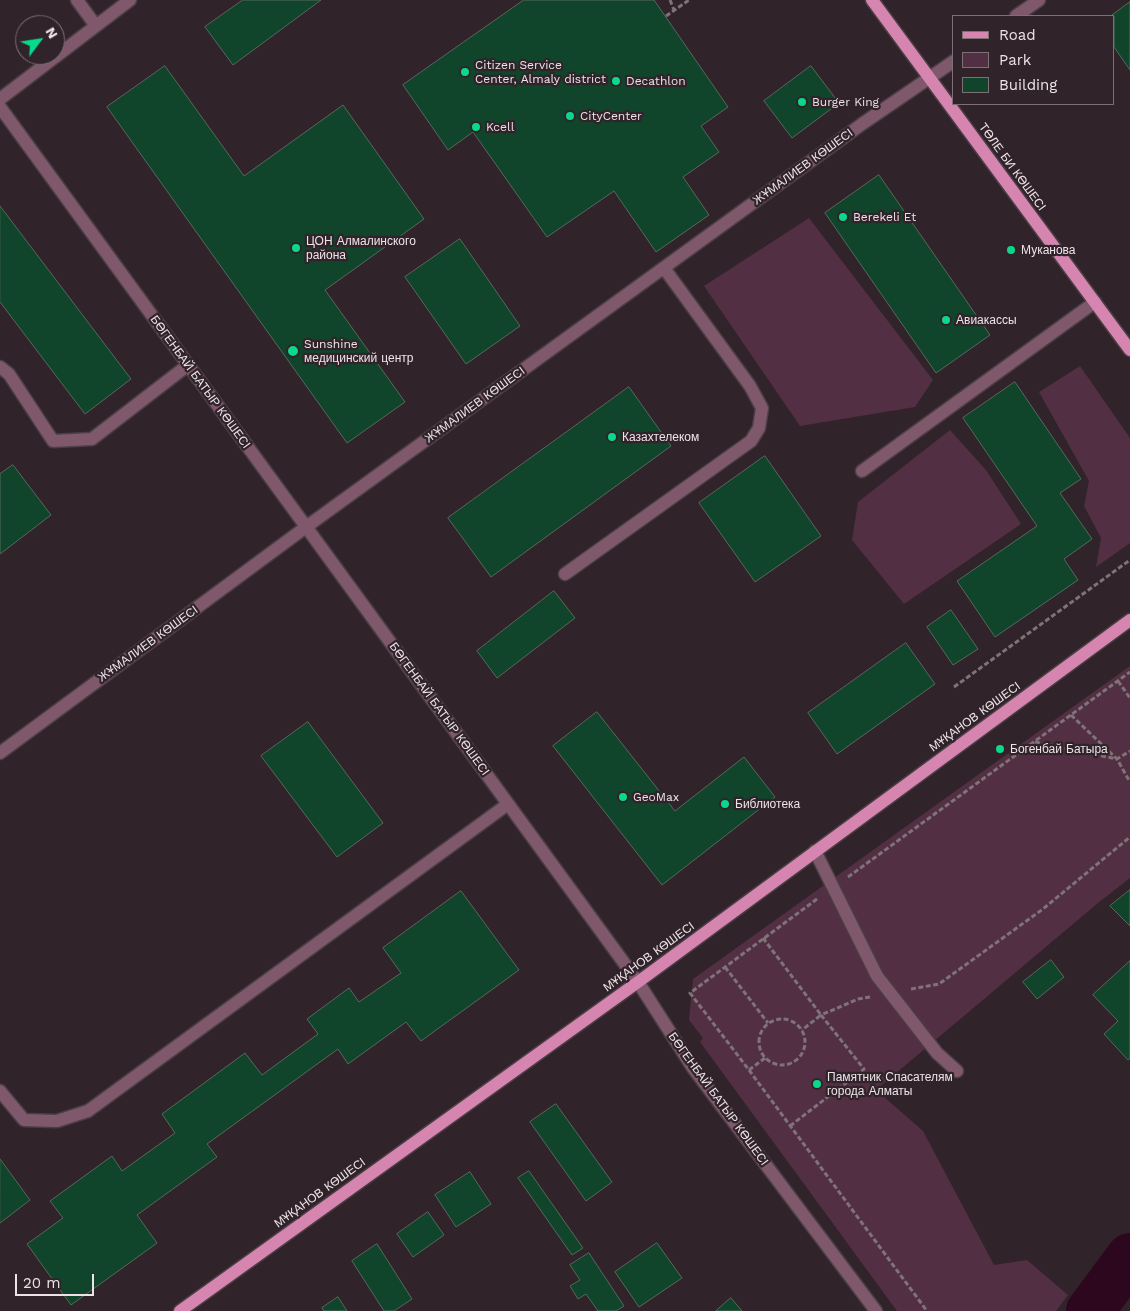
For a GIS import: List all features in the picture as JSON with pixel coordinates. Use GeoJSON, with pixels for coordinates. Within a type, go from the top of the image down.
{"type":"FeatureCollection","features":[{"type":"Feature","properties":{"kind":"main road","name":"ТӨЛЕ БИ КӨШЕСІ"},"geometry":{"type":"LineString","coordinates":[[872,0],[1130,350]]}},
{"type":"Feature","properties":{"kind":"main road","name":"МҰҚАНОВ КӨШЕСІ"},"geometry":{"type":"LineString","coordinates":[[180,1311],[638,982],[1130,620]]}},
{"type":"Feature","properties":{"kind":"street"},"geometry":{"type":"LineString","coordinates":[[77,0],[96,26]]}},
{"type":"Feature","properties":{"kind":"street"},"geometry":{"type":"LineString","coordinates":[[0,99],[130,0]]}},
{"type":"Feature","properties":{"kind":"street"},"geometry":{"type":"LineString","coordinates":[[1017,15],[1039,0]]}},
{"type":"Feature","properties":{"kind":"street","name":"ЖҰМАЛИЕВ КӨШЕСІ"},"geometry":{"type":"LineString","coordinates":[[0,753],[306,527],[862,124],[952,62]]}},
{"type":"Feature","properties":{"kind":"street","name":"БӨГЕНБАЙ БАТЫР КӨШЕСІ"},"geometry":{"type":"LineString","coordinates":[[0,108],[638,982],[692,1068],[876,1311]]}},
{"type":"Feature","properties":{"kind":"street"},"geometry":{"type":"LineString","coordinates":[[565,574],[751,441],[759,428],[762,408],[750,386],[664,268]]}},
{"type":"Feature","properties":{"kind":"street"},"geometry":{"type":"LineString","coordinates":[[862,471],[1095,302]]}},
{"type":"Feature","properties":{"kind":"street"},"geometry":{"type":"LineString","coordinates":[[0,367],[9,374],[54,441],[92,438],[188,365]]}},
{"type":"Feature","properties":{"kind":"street"},"geometry":{"type":"LineString","coordinates":[[0,1091],[24,1120],[57,1121],[88,1111],[508,804]]}},
{"type":"Feature","properties":{"kind":"street"},"geometry":{"type":"LineString","coordinates":[[815,852],[877,976],[937,1053],[957,1070]]}},
{"type":"Feature","properties":{"kind":"path"},"geometry":{"type":"LineString","coordinates":[[670,0],[674,10]]}},
{"type":"Feature","properties":{"kind":"path"},"geometry":{"type":"LineString","coordinates":[[666,16],[688,0]]}},
{"type":"Feature","properties":{"kind":"path"},"geometry":{"type":"LineString","coordinates":[[954,687],[1130,560]]}},
{"type":"Feature","properties":{"kind":"path"},"geometry":{"type":"LineString","coordinates":[[927,1311],[690,993],[1130,672]]}},
{"type":"Feature","properties":{"kind":"path"},"geometry":{"type":"LineString","coordinates":[[1118,681],[1130,698]]}},
{"type":"Feature","properties":{"kind":"path"},"geometry":{"type":"LineString","coordinates":[[1071,715],[1117,759],[1130,782]]}},
{"type":"Feature","properties":{"kind":"path"},"geometry":{"type":"LineString","coordinates":[[1034,742],[1117,759],[1130,751]]}},
{"type":"Feature","properties":{"kind":"path"},"geometry":{"type":"LineString","coordinates":[[802,1030],[821,1015],[858,1000],[939,984],[1043,909],[1130,837]]}},
{"type":"Feature","properties":{"kind":"path"},"geometry":{"type":"LineString","coordinates":[[763,938],[864,1069],[790,1126]]}},
{"type":"Feature","properties":{"kind":"path"},"geometry":{"type":"LineString","coordinates":[[725,967],[768,1024]]}},
{"type":"Feature","properties":{"kind":"path"},"geometry":{"type":"LineString","coordinates":[[775,1020],[790,1020],[802,1030],[805,1045],[799,1058],[792,1063],[778,1065],[765,1058],[760,1052],[759,1036],[768,1024],[775,1020]]}},
{"type":"Feature","properties":{"kind":"path"},"geometry":{"type":"LineString","coordinates":[[749,1070],[765,1058]]}},
{"type":"Feature","properties":{"kind":"green space"},"geometry":{"type":"Polygon","coordinates":[[[809,218],[933,380],[915,407],[800,426],[704,286],[809,218]]]}},
{"type":"Feature","properties":{"kind":"green space"},"geometry":{"type":"Polygon","coordinates":[[[1080,366],[1130,438],[1130,543],[1096,567],[1101,538],[1084,506],[1089,481],[1039,392],[1080,366]]]}},
{"type":"Feature","properties":{"kind":"green space"},"geometry":{"type":"Polygon","coordinates":[[[950,430],[986,470],[1021,524],[904,604],[852,540],[858,502],[950,430]]]}},
{"type":"Feature","properties":{"kind":"green space"},"geometry":{"type":"Polygon","coordinates":[[[1130,666],[1130,878],[876,1090],[923,1131],[994,1265],[1027,1260],[1068,1295],[1056,1311],[897,1311],[700,1042],[703,1038],[689,1020],[693,979],[1130,666]]]}},
{"type":"Feature","properties":{"kind":"building"},"geometry":{"type":"Polygon","coordinates":[[[243,0],[321,0],[233,65],[205,27],[243,0]]]}},
{"type":"Feature","properties":{"kind":"building","name":"CityCenter"},"geometry":{"type":"Polygon","coordinates":[[[524,0],[654,0],[728,107],[701,126],[719,152],[683,177],[709,215],[656,252],[614,191],[547,237],[473,132],[448,150],[403,85],[524,0]]]}},
{"type":"Feature","properties":{"kind":"building"},"geometry":{"type":"Polygon","coordinates":[[[1130,2],[1130,70],[1115,48],[1115,15],[1112,15],[1130,2]]]}},
{"type":"Feature","properties":{"kind":"building","name":"ЦОН Алмалинского района"},"geometry":{"type":"Polygon","coordinates":[[[165,66],[244,176],[343,105],[424,219],[325,290],[405,402],[347,443],[107,107],[165,66]]]}},
{"type":"Feature","properties":{"kind":"building","name":"Burger King"},"geometry":{"type":"Polygon","coordinates":[[[811,66],[839,103],[792,138],[764,101],[811,66]]]}},
{"type":"Feature","properties":{"kind":"building"},"geometry":{"type":"Polygon","coordinates":[[[879,175],[990,335],[936,373],[825,213],[879,175]]]}},
{"type":"Feature","properties":{"kind":"building"},"geometry":{"type":"Polygon","coordinates":[[[0,206],[131,379],[85,414],[0,302],[0,206]]]}},
{"type":"Feature","properties":{"kind":"building"},"geometry":{"type":"Polygon","coordinates":[[[460,239],[520,326],[466,364],[405,277],[460,239]]]}},
{"type":"Feature","properties":{"kind":"building"},"geometry":{"type":"Polygon","coordinates":[[[1015,382],[1081,479],[1060,493],[1092,539],[1064,559],[1078,580],[995,637],[957,581],[1037,526],[963,418],[1015,382]]]}},
{"type":"Feature","properties":{"kind":"building"},"geometry":{"type":"Polygon","coordinates":[[[629,387],[671,446],[491,577],[448,518],[629,387]]]}},
{"type":"Feature","properties":{"kind":"building"},"geometry":{"type":"Polygon","coordinates":[[[765,456],[821,536],[755,582],[699,503],[765,456]]]}},
{"type":"Feature","properties":{"kind":"building"},"geometry":{"type":"Polygon","coordinates":[[[13,465],[51,515],[0,554],[0,474],[13,465]]]}},
{"type":"Feature","properties":{"kind":"building"},"geometry":{"type":"Polygon","coordinates":[[[554,591],[575,618],[497,678],[477,651],[554,591]]]}},
{"type":"Feature","properties":{"kind":"building"},"geometry":{"type":"Polygon","coordinates":[[[951,610],[978,649],[953,665],[927,627],[951,610]]]}},
{"type":"Feature","properties":{"kind":"building"},"geometry":{"type":"Polygon","coordinates":[[[906,643],[935,684],[837,754],[808,713],[906,643]]]}},
{"type":"Feature","properties":{"kind":"building","name":"Библиотека"},"geometry":{"type":"Polygon","coordinates":[[[597,712],[675,811],[744,757],[775,797],[662,885],[553,746],[597,712]]]}},
{"type":"Feature","properties":{"kind":"building"},"geometry":{"type":"Polygon","coordinates":[[[308,722],[383,823],[337,857],[261,756],[308,722]]]}},
{"type":"Feature","properties":{"kind":"building"},"geometry":{"type":"Polygon","coordinates":[[[1130,890],[1130,926],[1110,906],[1130,890]]]}},
{"type":"Feature","properties":{"kind":"building"},"geometry":{"type":"Polygon","coordinates":[[[461,891],[519,970],[421,1041],[406,1022],[348,1064],[338,1049],[207,1144],[217,1157],[137,1215],[157,1243],[71,1305],[27,1244],[63,1218],[50,1201],[112,1156],[122,1171],[175,1133],[162,1114],[245,1053],[262,1075],[318,1034],[307,1019],[349,988],[359,1002],[401,973],[383,948],[461,891]]]}},
{"type":"Feature","properties":{"kind":"building"},"geometry":{"type":"Polygon","coordinates":[[[1051,960],[1064,977],[1037,999],[1023,982],[1051,960]]]}},
{"type":"Feature","properties":{"kind":"building"},"geometry":{"type":"Polygon","coordinates":[[[1130,961],[1130,1058],[1128,1060],[1104,1034],[1118,1021],[1093,995],[1130,961]]]}},
{"type":"Feature","properties":{"kind":"building"},"geometry":{"type":"Polygon","coordinates":[[[556,1104],[612,1182],[586,1201],[530,1122],[556,1104]]]}},
{"type":"Feature","properties":{"kind":"building"},"geometry":{"type":"Polygon","coordinates":[[[0,1159],[30,1200],[0,1223],[0,1159]]]}},
{"type":"Feature","properties":{"kind":"building"},"geometry":{"type":"Polygon","coordinates":[[[529,1171],[583,1248],[572,1255],[518,1178],[529,1171]]]}},
{"type":"Feature","properties":{"kind":"building"},"geometry":{"type":"Polygon","coordinates":[[[470,1172],[491,1204],[456,1227],[435,1195],[470,1172]]]}},
{"type":"Feature","properties":{"kind":"building"},"geometry":{"type":"Polygon","coordinates":[[[428,1212],[444,1235],[413,1257],[397,1234],[428,1212]]]}},
{"type":"Feature","properties":{"kind":"building"},"geometry":{"type":"Polygon","coordinates":[[[657,1243],[682,1278],[639,1307],[615,1272],[657,1243]]]}},
{"type":"Feature","properties":{"kind":"building"},"geometry":{"type":"Polygon","coordinates":[[[377,1244],[412,1299],[394,1311],[384,1311],[352,1261],[377,1244]]]}},
{"type":"Feature","properties":{"kind":"building"},"geometry":{"type":"Polygon","coordinates":[[[589,1253],[624,1306],[616,1311],[598,1311],[586,1294],[578,1299],[570,1286],[580,1280],[570,1265],[589,1253]]]}},
{"type":"Feature","properties":{"kind":"building"},"geometry":{"type":"Polygon","coordinates":[[[338,1297],[347,1311],[324,1311],[322,1308],[338,1297]]]}},
{"type":"Feature","properties":{"kind":"building"},"geometry":{"type":"Polygon","coordinates":[[[731,1298],[742,1311],[716,1311],[731,1298]]]}},
{"type":"Feature","properties":{"kind":"waterway"},"geometry":{"type":"LineString","coordinates":[[1090,1311],[1130,1257]]}},
{"type":"Feature","properties":{"kind":"place","name":"Citizen Service Center, Almaly district"},"geometry":{"type":"Point","coordinates":[465,72]}},
{"type":"Feature","properties":{"kind":"place","name":"Decathlon"},"geometry":{"type":"Point","coordinates":[616,81]}},
{"type":"Feature","properties":{"kind":"place","name":"Burger King"},"geometry":{"type":"Point","coordinates":[802,102]}},
{"type":"Feature","properties":{"kind":"place","name":"CityCenter"},"geometry":{"type":"Point","coordinates":[570,116]}},
{"type":"Feature","properties":{"kind":"place","name":"Kcell"},"geometry":{"type":"Point","coordinates":[476,127]}},
{"type":"Feature","properties":{"kind":"place","name":"Berekeli Et"},"geometry":{"type":"Point","coordinates":[843,217]}},
{"type":"Feature","properties":{"kind":"place","name":"ЦОН Алмалинского района"},"geometry":{"type":"Point","coordinates":[296,248]}},
{"type":"Feature","properties":{"kind":"place","name":"Муканова"},"geometry":{"type":"Point","coordinates":[1011,250]}},
{"type":"Feature","properties":{"kind":"place","name":"Авиакассы"},"geometry":{"type":"Point","coordinates":[946,320]}},
{"type":"Feature","properties":{"kind":"place","name":"Sunshine медицинский центр"},"geometry":{"type":"Point","coordinates":[293,351]}},
{"type":"Feature","properties":{"kind":"place","name":"Казахтелеком"},"geometry":{"type":"Point","coordinates":[612,437]}},
{"type":"Feature","properties":{"kind":"place","name":"Богенбай Батыра"},"geometry":{"type":"Point","coordinates":[1000,749]}},
{"type":"Feature","properties":{"kind":"place","name":"GeoMax"},"geometry":{"type":"Point","coordinates":[623,797]}},
{"type":"Feature","properties":{"kind":"place","name":"Библиотека"},"geometry":{"type":"Point","coordinates":[725,804]}},
{"type":"Feature","properties":{"kind":"place","name":"Памятник Спасателям города Алматы"},"geometry":{"type":"Point","coordinates":[817,1084]}}]}
